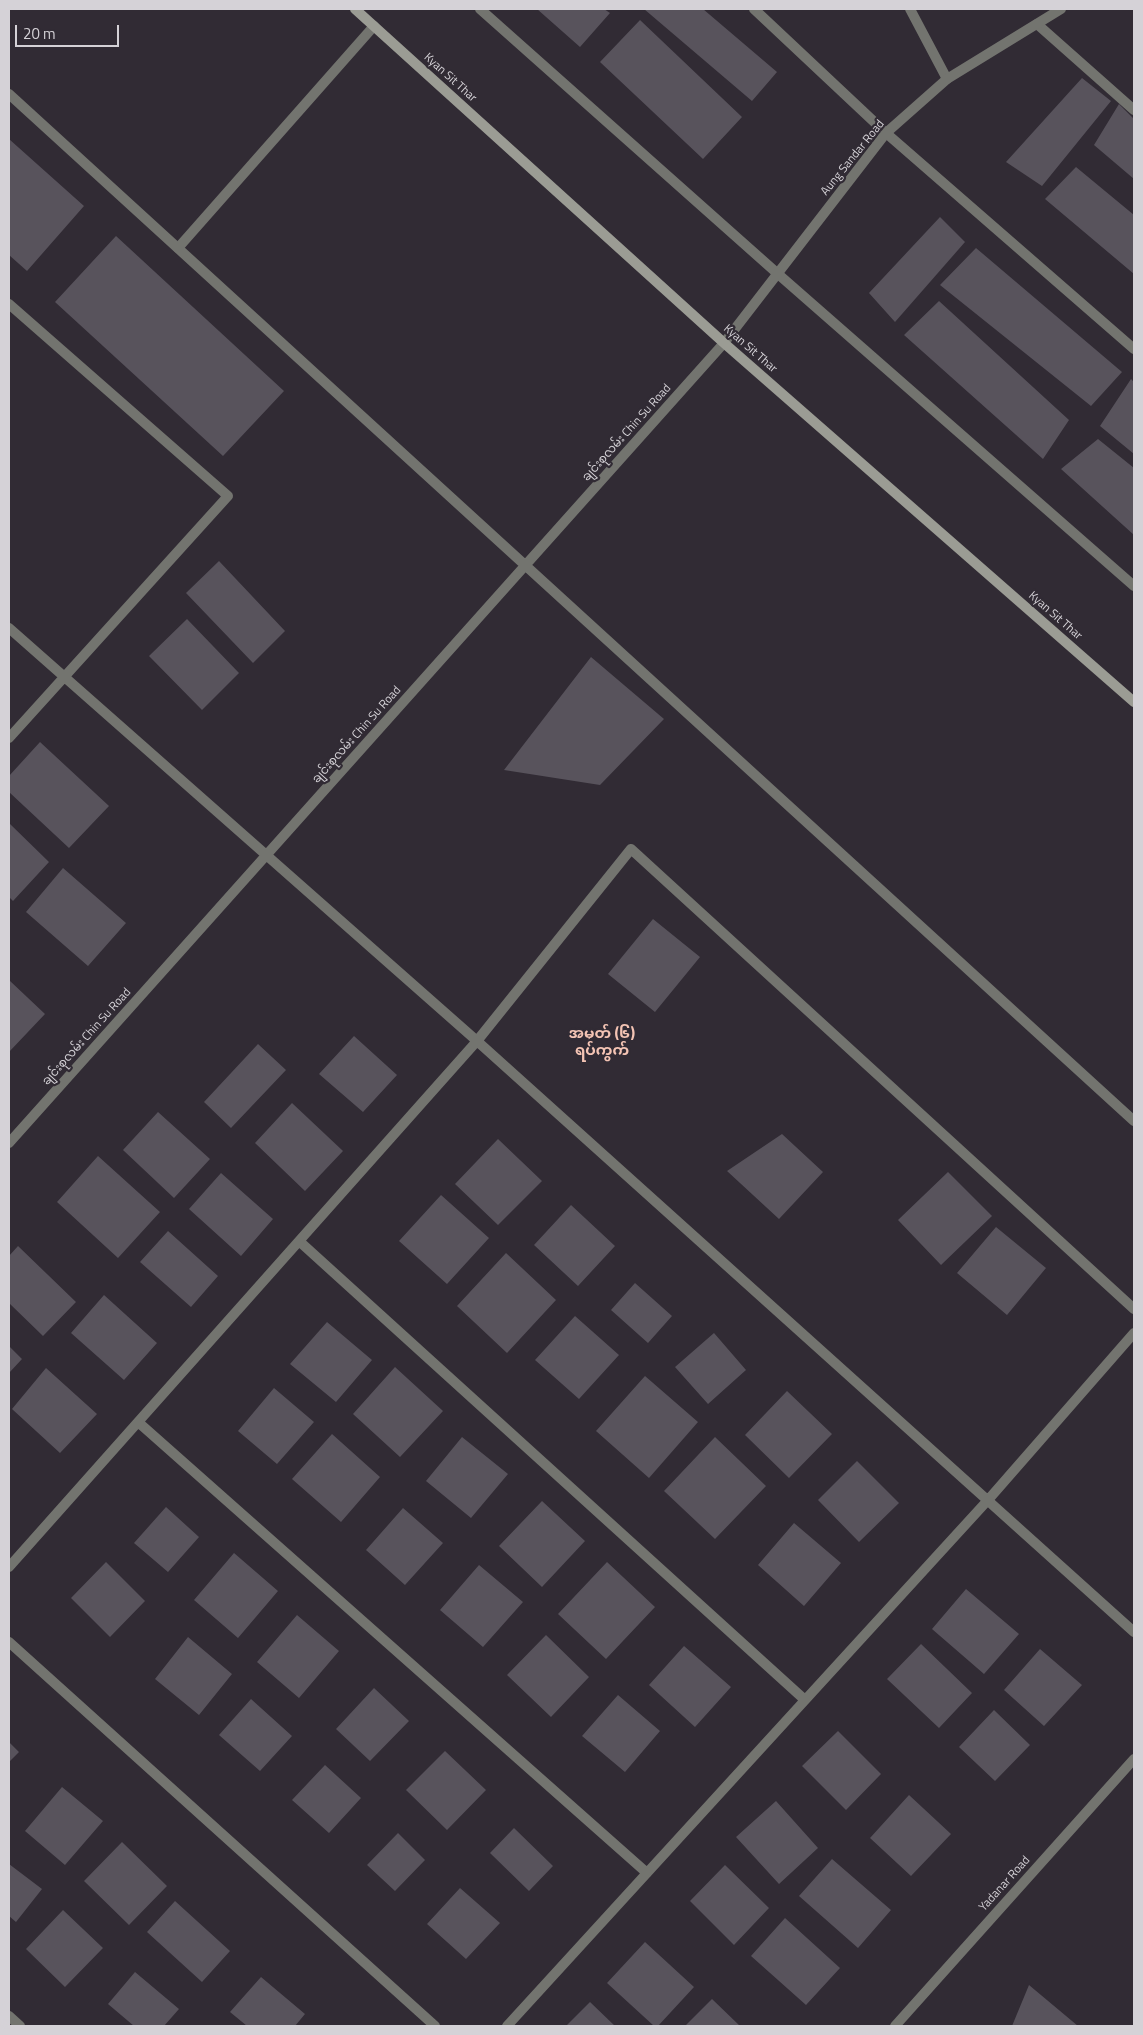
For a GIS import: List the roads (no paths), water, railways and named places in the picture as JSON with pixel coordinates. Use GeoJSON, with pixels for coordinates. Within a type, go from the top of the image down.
{"type":"FeatureCollection","features":[{"type":"Feature","properties":{"kind":"main road","name":"Kyan Sit Thar"},"geometry":{"type":"LineString","coordinates":[[355,9],[724,343],[1134,702]]}},
{"type":"Feature","properties":{"kind":"street"},"geometry":{"type":"LineString","coordinates":[[480,9],[778,274],[1134,586]]}},
{"type":"Feature","properties":{"kind":"street"},"geometry":{"type":"LineString","coordinates":[[754,9],[886,133],[1134,349]]}},
{"type":"Feature","properties":{"kind":"street"},"geometry":{"type":"LineString","coordinates":[[910,9],[947,79]]}},
{"type":"Feature","properties":{"kind":"street","name":"Aung Sandar Road"},"geometry":{"type":"LineString","coordinates":[[724,343],[886,133],[947,79],[1061,9]]}},
{"type":"Feature","properties":{"kind":"street"},"geometry":{"type":"LineString","coordinates":[[1037,24],[1134,110]]}},
{"type":"Feature","properties":{"kind":"street"},"geometry":{"type":"LineString","coordinates":[[178,248],[374,26]]}},
{"type":"Feature","properties":{"kind":"street"},"geometry":{"type":"LineString","coordinates":[[9,94],[1134,1121]]}},
{"type":"Feature","properties":{"kind":"street"},"geometry":{"type":"LineString","coordinates":[[9,304],[228,496],[9,738]]}},
{"type":"Feature","properties":{"kind":"street","name":"ချင်းစုလမ်း Chin Su Road"},"geometry":{"type":"LineString","coordinates":[[9,1143],[724,343]]}},
{"type":"Feature","properties":{"kind":"street"},"geometry":{"type":"LineString","coordinates":[[9,628],[477,1041],[1134,1632]]}},
{"type":"Feature","properties":{"kind":"street"},"geometry":{"type":"LineString","coordinates":[[9,1567],[477,1041],[631,849],[1134,1309]]}},
{"type":"Feature","properties":{"kind":"street"},"geometry":{"type":"LineString","coordinates":[[299,1241],[805,1700]]}},
{"type":"Feature","properties":{"kind":"street"},"geometry":{"type":"LineString","coordinates":[[507,2026],[988,1500],[1134,1333]]}},
{"type":"Feature","properties":{"kind":"street"},"geometry":{"type":"LineString","coordinates":[[138,1422],[647,1873]]}},
{"type":"Feature","properties":{"kind":"street"},"geometry":{"type":"LineString","coordinates":[[9,1642],[435,2026]]}},
{"type":"Feature","properties":{"kind":"street","name":"Yadanar Road"},"geometry":{"type":"LineString","coordinates":[[894,2026],[1134,1759]]}},
{"type":"Feature","properties":{"kind":"street"},"geometry":{"type":"LineString","coordinates":[[9,2016],[20,2026]]}},
{"type":"Feature","properties":{"kind":"district","name":"အမှတ် (၆) ရပ်ကွက်"},"geometry":{"type":"Point","coordinates":[602,1042]}}]}
